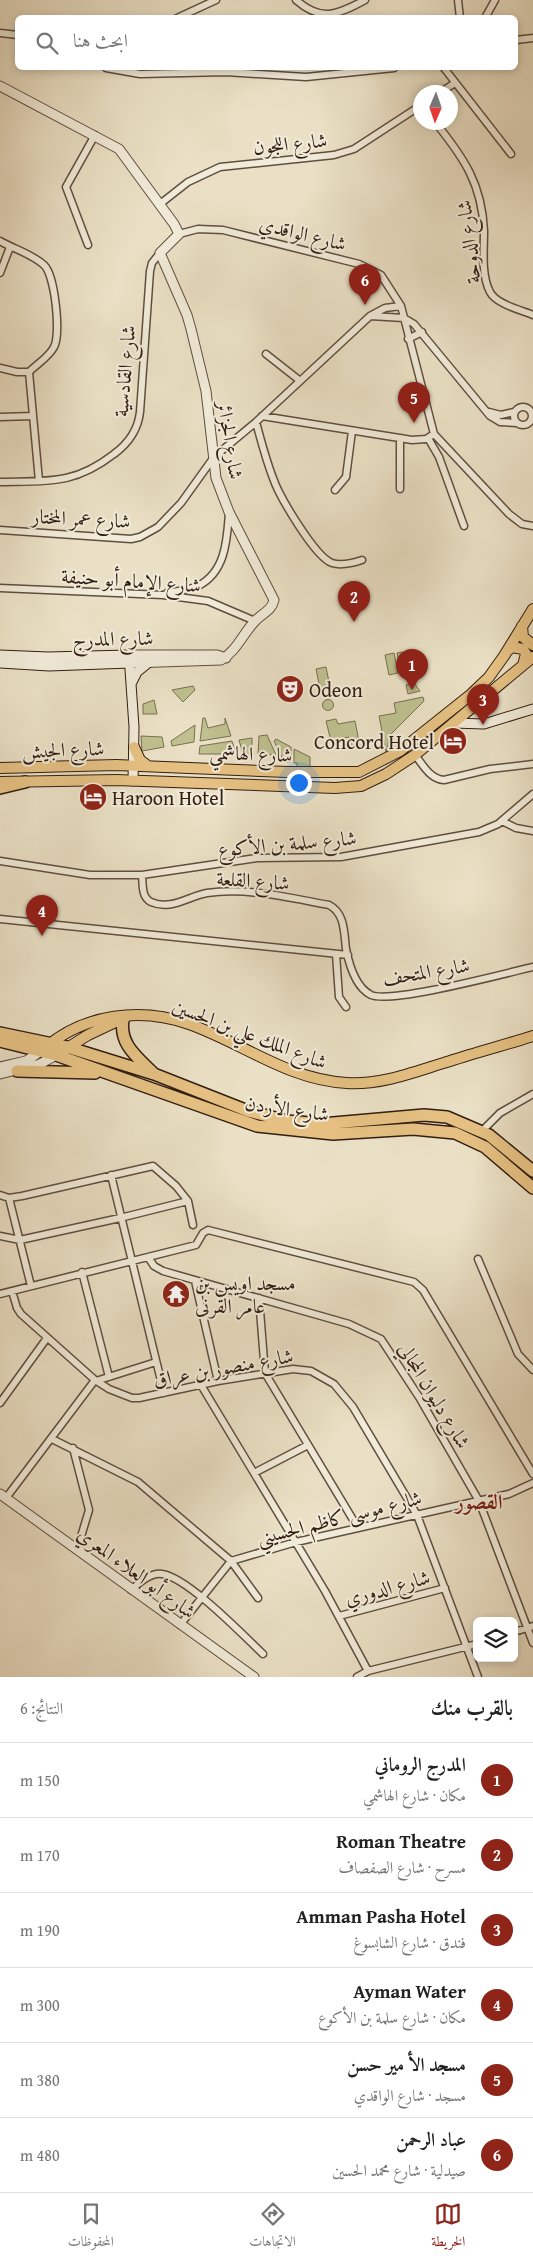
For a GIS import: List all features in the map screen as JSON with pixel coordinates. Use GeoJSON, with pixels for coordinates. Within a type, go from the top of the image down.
{"type":"FeatureCollection","features":[{"type":"Feature","properties":{"kind":"highway"},"geometry":{"type":"LineString","coordinates":[[0,788],[25,782]]}},
{"type":"Feature","properties":{"kind":"highway"},"geometry":{"type":"LineString","coordinates":[[126,1017],[122,1035],[125,1042],[154,1074]]}},
{"type":"Feature","properties":{"kind":"highway","name":"شارع الأردن"},"geometry":{"type":"LineString","coordinates":[[0,1033],[45,1047],[56,1055],[232,1119],[270,1128],[333,1134],[413,1129],[454,1133],[485,1147],[533,1188]]}},
{"type":"Feature","properties":{"kind":"highway","name":"شارع الأردن"},"geometry":{"type":"LineString","coordinates":[[0,1041],[45,1047],[67,1047],[154,1074],[248,1111],[287,1122],[322,1124],[436,1116],[458,1120],[482,1131],[533,1171]]}},
{"type":"Feature","properties":{"kind":"highway"},"geometry":{"type":"LineString","coordinates":[[17,1071],[108,1074]]}},
{"type":"Feature","properties":{"kind":"main road","name":"شارع الهاشمي"},"geometry":{"type":"LineString","coordinates":[[130,766],[287,772],[359,772],[400,750],[469,696],[489,677],[508,651],[533,609]]}},
{"type":"Feature","properties":{"kind":"main road"},"geometry":{"type":"LineString","coordinates":[[522,625],[523,637],[533,646]]}},
{"type":"Feature","properties":{"kind":"main road"},"geometry":{"type":"LineString","coordinates":[[508,651],[512,647],[523,649],[526,654],[523,666]]}},
{"type":"Feature","properties":{"kind":"main road","name":"شارع الهاشمي"},"geometry":{"type":"LineString","coordinates":[[128,780],[351,788],[378,778],[415,755],[533,658]]}},
{"type":"Feature","properties":{"kind":"main road"},"geometry":{"type":"LineString","coordinates":[[134,747],[140,760],[148,766]]}},
{"type":"Feature","properties":{"kind":"main road","name":"شارع الجيش"},"geometry":{"type":"LineString","coordinates":[[0,768],[130,766]]}},
{"type":"Feature","properties":{"kind":"main road","name":"شارع الجيش"},"geometry":{"type":"LineString","coordinates":[[0,782],[128,780]]}},
{"type":"Feature","properties":{"kind":"main road","name":"شارع الملك علي بن الحسين"},"geometry":{"type":"LineString","coordinates":[[45,1047],[68,1032],[116,1015],[165,1018],[188,1024],[285,1069],[320,1079],[348,1083],[389,1079],[533,1036]]}},
{"type":"Feature","properties":{"kind":"main road","name":"شارع الملك علي بن الحسين"},"geometry":{"type":"LineString","coordinates":[[67,1047],[126,1017]]}},
{"type":"Feature","properties":{"kind":"main road"},"geometry":{"type":"LineString","coordinates":[[56,1055],[67,1047]]}},
{"type":"Feature","properties":{"kind":"street"},"geometry":{"type":"LineString","coordinates":[[184,15],[216,0]]}},
{"type":"Feature","properties":{"kind":"street"},"geometry":{"type":"LineString","coordinates":[[296,0],[313,13],[323,15],[365,0]]}},
{"type":"Feature","properties":{"kind":"street"},"geometry":{"type":"LineString","coordinates":[[458,0],[460,15]]}},
{"type":"Feature","properties":{"kind":"street"},"geometry":{"type":"LineString","coordinates":[[487,15],[495,0]]}},
{"type":"Feature","properties":{"kind":"street"},"geometry":{"type":"LineString","coordinates":[[0,33],[15,35]]}},
{"type":"Feature","properties":{"kind":"street"},"geometry":{"type":"LineString","coordinates":[[518,40],[533,38]]}},
{"type":"Feature","properties":{"kind":"street"},"geometry":{"type":"LineString","coordinates":[[117,70],[140,74],[226,72],[292,77],[371,70]]}},
{"type":"Feature","properties":{"kind":"street"},"geometry":{"type":"LineString","coordinates":[[445,70],[511,154]]}},
{"type":"Feature","properties":{"kind":"street"},"geometry":{"type":"LineString","coordinates":[[0,86],[122,151],[179,234]]}},
{"type":"Feature","properties":{"kind":"street","name":"شارع اللجون"},"geometry":{"type":"LineString","coordinates":[[160,204],[188,182],[220,167],[334,155],[350,151],[413,110]]}},
{"type":"Feature","properties":{"kind":"street","name":"شارع الدوحة"},"geometry":{"type":"LineString","coordinates":[[441,130],[462,159],[476,185],[482,210],[485,272],[490,292],[501,301],[533,315]]}},
{"type":"Feature","properties":{"kind":"street"},"geometry":{"type":"LineString","coordinates":[[88,245],[66,186],[95,135]]}},
{"type":"Feature","properties":{"kind":"street","name":"شارع الواقدي"},"geometry":{"type":"LineString","coordinates":[[179,234],[198,229],[223,230],[359,264],[381,275],[401,306],[434,434],[509,514],[522,524],[533,526]]}},
{"type":"Feature","properties":{"kind":"street","name":"شارع القادسية"},"geometry":{"type":"LineString","coordinates":[[0,482],[39,482],[67,479],[90,471],[120,449],[136,429],[140,412],[150,271],[152,263],[179,234]]}},
{"type":"Feature","properties":{"kind":"street"},"geometry":{"type":"LineString","coordinates":[[0,241],[44,265],[52,280],[56,308],[56,339],[54,347],[48,355],[29,372],[17,372],[0,368]]}},
{"type":"Feature","properties":{"kind":"street"},"geometry":{"type":"LineString","coordinates":[[0,273],[10,247]]}},
{"type":"Feature","properties":{"kind":"street","name":"شارع الجزائر"},"geometry":{"type":"LineString","coordinates":[[160,253],[187,315],[206,391],[216,478],[229,512],[274,600],[271,608],[256,621]]}},
{"type":"Feature","properties":{"kind":"street"},"geometry":{"type":"LineString","coordinates":[[370,316],[385,308],[401,306]]}},
{"type":"Feature","properties":{"kind":"street"},"geometry":{"type":"LineString","coordinates":[[370,316],[404,318],[422,332],[485,411],[500,422],[526,425],[532,420],[531,406],[520,407],[514,412],[502,415],[485,411]]}},
{"type":"Feature","properties":{"kind":"street","name":"شارع عمر المختار"},"geometry":{"type":"LineString","coordinates":[[0,530],[130,539],[140,537],[158,527],[181,503],[214,457],[256,422],[370,316]]}},
{"type":"Feature","properties":{"kind":"street"},"geometry":{"type":"LineString","coordinates":[[408,339],[422,332]]}},
{"type":"Feature","properties":{"kind":"street"},"geometry":{"type":"LineString","coordinates":[[266,354],[299,380]]}},
{"type":"Feature","properties":{"kind":"street"},"geometry":{"type":"LineString","coordinates":[[29,372],[39,482]]}},
{"type":"Feature","properties":{"kind":"street"},"geometry":{"type":"LineString","coordinates":[[514,412],[513,416],[517,423]]}},
{"type":"Feature","properties":{"kind":"street"},"geometry":{"type":"LineString","coordinates":[[0,416],[33,416]]}},
{"type":"Feature","properties":{"kind":"street"},"geometry":{"type":"LineString","coordinates":[[262,416],[400,438],[422,440],[434,434]]}},
{"type":"Feature","properties":{"kind":"street"},"geometry":{"type":"LineString","coordinates":[[256,422],[273,479],[314,548],[326,560],[333,563],[341,564],[362,560]]}},
{"type":"Feature","properties":{"kind":"street"},"geometry":{"type":"LineString","coordinates":[[335,490],[346,477],[352,431]]}},
{"type":"Feature","properties":{"kind":"street"},"geometry":{"type":"LineString","coordinates":[[400,438],[400,489]]}},
{"type":"Feature","properties":{"kind":"street"},"geometry":{"type":"LineString","coordinates":[[428,438],[439,457],[464,526]]}},
{"type":"Feature","properties":{"kind":"street"},"geometry":{"type":"LineString","coordinates":[[163,594],[197,586],[214,572],[226,550],[229,512]]}},
{"type":"Feature","properties":{"kind":"street","name":"شارع الإمام أبو حنيفة"},"geometry":{"type":"LineString","coordinates":[[0,588],[163,594],[208,601],[256,621]]}},
{"type":"Feature","properties":{"kind":"street"},"geometry":{"type":"LineString","coordinates":[[226,658],[256,621]]}},
{"type":"Feature","properties":{"kind":"street","name":"شارع المدرج"},"geometry":{"type":"LineString","coordinates":[[0,655],[127,659],[217,655],[226,658]]}},
{"type":"Feature","properties":{"kind":"street","name":"شارع المدرج"},"geometry":{"type":"LineString","coordinates":[[127,659],[148,663],[217,661],[226,658]]}},
{"type":"Feature","properties":{"kind":"street"},"geometry":{"type":"LineString","coordinates":[[0,663],[43,666],[127,659]]}},
{"type":"Feature","properties":{"kind":"street"},"geometry":{"type":"LineString","coordinates":[[127,659],[132,684],[134,747],[128,780]]}},
{"type":"Feature","properties":{"kind":"street"},"geometry":{"type":"LineString","coordinates":[[127,659],[130,766]]}},
{"type":"Feature","properties":{"kind":"street"},"geometry":{"type":"LineString","coordinates":[[132,684],[136,672],[148,663]]}},
{"type":"Feature","properties":{"kind":"street"},"geometry":{"type":"LineString","coordinates":[[453,723],[484,724],[533,709]]}},
{"type":"Feature","properties":{"kind":"street"},"geometry":{"type":"LineString","coordinates":[[415,755],[433,776],[444,780],[490,769],[533,764]]}},
{"type":"Feature","properties":{"kind":"street","name":"شارع سلمة بن الأكوع"},"geometry":{"type":"LineString","coordinates":[[0,861],[97,875],[142,875],[257,858],[341,857],[479,832],[502,821],[533,794]]}},
{"type":"Feature","properties":{"kind":"street"},"geometry":{"type":"LineString","coordinates":[[502,821],[516,828],[533,831]]}},
{"type":"Feature","properties":{"kind":"street","name":"شارع القلعة"},"geometry":{"type":"LineString","coordinates":[[142,875],[145,896],[150,902],[161,904],[179,902],[205,893],[230,892],[258,893],[329,905],[338,910],[348,955]]}},
{"type":"Feature","properties":{"kind":"street"},"geometry":{"type":"LineString","coordinates":[[0,919],[348,955]]}},
{"type":"Feature","properties":{"kind":"street"},"geometry":{"type":"LineString","coordinates":[[336,954],[339,997],[346,1007]]}},
{"type":"Feature","properties":{"kind":"street","name":"شارع المتحف"},"geometry":{"type":"LineString","coordinates":[[348,955],[354,975],[362,987],[372,995],[383,997],[436,989],[533,967]]}},
{"type":"Feature","properties":{"kind":"street"},"geometry":{"type":"LineString","coordinates":[[0,1067],[26,1061],[45,1047]]}},
{"type":"Feature","properties":{"kind":"street"},"geometry":{"type":"LineString","coordinates":[[0,1074],[40,1064],[56,1055]]}},
{"type":"Feature","properties":{"kind":"street"},"geometry":{"type":"LineString","coordinates":[[482,1131],[500,1113],[533,1094]]}},
{"type":"Feature","properties":{"kind":"street"},"geometry":{"type":"LineString","coordinates":[[0,1195],[10,1198],[153,1166],[158,1168],[188,1201],[193,1225]]}},
{"type":"Feature","properties":{"kind":"street"},"geometry":{"type":"LineString","coordinates":[[111,1175],[164,1393]]}},
{"type":"Feature","properties":{"kind":"street"},"geometry":{"type":"LineString","coordinates":[[10,1198],[31,1286]]}},
{"type":"Feature","properties":{"kind":"street"},"geometry":{"type":"LineString","coordinates":[[0,1236],[20,1240],[188,1201]]}},
{"type":"Feature","properties":{"kind":"street"},"geometry":{"type":"LineString","coordinates":[[0,1294],[196,1245],[203,1232],[209,1230],[418,1284],[533,1474]]}},
{"type":"Feature","properties":{"kind":"street","name":"شارع دليوان المجالي"},"geometry":{"type":"LineString","coordinates":[[148,1257],[157,1268],[195,1281],[354,1326],[381,1339],[420,1397],[479,1501],[530,1627],[533,1643]]}},
{"type":"Feature","properties":{"kind":"street"},"geometry":{"type":"LineString","coordinates":[[478,1259],[518,1354],[533,1370]]}},
{"type":"Feature","properties":{"kind":"street"},"geometry":{"type":"LineString","coordinates":[[82,1272],[109,1377]]}},
{"type":"Feature","properties":{"kind":"street"},"geometry":{"type":"LineString","coordinates":[[195,1281],[218,1381]]}},
{"type":"Feature","properties":{"kind":"street","name":"شارع منصور بن عراق"},"geometry":{"type":"LineString","coordinates":[[12,1290],[17,1308],[21,1314],[47,1338],[96,1380],[109,1389],[132,1398],[293,1369],[311,1371],[339,1388],[417,1514],[478,1677]]}},
{"type":"Feature","properties":{"kind":"street"},"geometry":{"type":"LineString","coordinates":[[258,1298],[265,1373],[358,1528]]}},
{"type":"Feature","properties":{"kind":"street"},"geometry":{"type":"LineString","coordinates":[[0,1403],[47,1338]]}},
{"type":"Feature","properties":{"kind":"street"},"geometry":{"type":"LineString","coordinates":[[3,1496],[52,1438],[96,1380],[156,1362]]}},
{"type":"Feature","properties":{"kind":"street"},"geometry":{"type":"LineString","coordinates":[[201,1385],[296,1542],[368,1671]]}},
{"type":"Feature","properties":{"kind":"street"},"geometry":{"type":"LineString","coordinates":[[52,1438],[138,1482],[231,1561],[258,1598]]}},
{"type":"Feature","properties":{"kind":"street"},"geometry":{"type":"LineString","coordinates":[[254,1472],[308,1445]]}},
{"type":"Feature","properties":{"kind":"street"},"geometry":{"type":"LineString","coordinates":[[73,1448],[89,1510],[76,1550]]}},
{"type":"Feature","properties":{"kind":"street","name":"شارع موسى كاظم الحسيني"},"geometry":{"type":"LineString","coordinates":[[231,1561],[296,1542],[479,1501],[513,1492],[533,1483]]}},
{"type":"Feature","properties":{"kind":"street","name":"شارع أبو العلاء المعري"},"geometry":{"type":"LineString","coordinates":[[3,1496],[254,1677]]}},
{"type":"Feature","properties":{"kind":"street"},"geometry":{"type":"LineString","coordinates":[[180,1625],[231,1561]]}},
{"type":"Feature","properties":{"kind":"street"},"geometry":{"type":"LineString","coordinates":[[132,1590],[145,1580],[162,1574],[202,1596],[263,1654]]}},
{"type":"Feature","properties":{"kind":"street","name":"شارع الدوري"},"geometry":{"type":"LineString","coordinates":[[339,1616],[444,1588]]}},
{"type":"Feature","properties":{"kind":"street"},"geometry":{"type":"LineString","coordinates":[[518,1631],[530,1627]]}},
{"type":"Feature","properties":{"kind":"street"},"geometry":{"type":"LineString","coordinates":[[357,1677],[368,1671],[473,1645]]}},
{"type":"Feature","properties":{"kind":"green space"},"geometry":{"type":"Polygon","coordinates":[[[402,652],[412,671],[401,673],[397,653],[402,652]]]}},
{"type":"Feature","properties":{"kind":"green space"},"geometry":{"type":"Polygon","coordinates":[[[394,653],[398,673],[389,675],[385,655],[394,653]]]}},
{"type":"Feature","properties":{"kind":"green space"},"geometry":{"type":"Polygon","coordinates":[[[326,667],[330,687],[320,689],[316,669],[326,667]]]}},
{"type":"Feature","properties":{"kind":"green space"},"geometry":{"type":"Polygon","coordinates":[[[414,683],[420,691],[408,694],[406,685],[414,683]]]}},
{"type":"Feature","properties":{"kind":"green space"},"geometry":{"type":"Polygon","coordinates":[[[193,686],[195,690],[183,702],[172,690],[193,686]]]}},
{"type":"Feature","properties":{"kind":"green space"},"geometry":{"type":"Polygon","coordinates":[[[423,697],[424,701],[391,734],[386,752],[379,716],[396,713],[394,703],[423,697]]]}},
{"type":"Feature","properties":{"kind":"green space"},"geometry":{"type":"Polygon","coordinates":[[[328,699],[334,705],[328,711],[322,705],[328,699]]]}},
{"type":"Feature","properties":{"kind":"green space"},"geometry":{"type":"Polygon","coordinates":[[[154,700],[157,714],[143,714],[143,704],[154,700]]]}},
{"type":"Feature","properties":{"kind":"green space"},"geometry":{"type":"Polygon","coordinates":[[[203,718],[205,718],[208,728],[225,724],[225,718],[231,736],[200,741],[203,718]]]}},
{"type":"Feature","properties":{"kind":"green space"},"geometry":{"type":"Polygon","coordinates":[[[336,719],[338,724],[355,721],[360,746],[351,748],[349,737],[331,741],[326,721],[336,719]]]}},
{"type":"Feature","properties":{"kind":"green space"},"geometry":{"type":"Polygon","coordinates":[[[195,725],[194,742],[172,746],[171,741],[195,725]]]}},
{"type":"Feature","properties":{"kind":"green space"},"geometry":{"type":"Polygon","coordinates":[[[267,735],[276,755],[258,754],[259,736],[267,735]]]}},
{"type":"Feature","properties":{"kind":"green space"},"geometry":{"type":"Polygon","coordinates":[[[141,736],[162,737],[164,747],[142,751],[141,736]]]}},
{"type":"Feature","properties":{"kind":"green space"},"geometry":{"type":"Polygon","coordinates":[[[252,738],[252,754],[243,754],[239,740],[252,738]]]}},
{"type":"Feature","properties":{"kind":"green space"},"geometry":{"type":"Polygon","coordinates":[[[276,739],[291,747],[291,762],[284,762],[274,741],[276,739]]]}},
{"type":"Feature","properties":{"kind":"green space"},"geometry":{"type":"Polygon","coordinates":[[[232,741],[236,754],[199,754],[200,746],[232,741]]]}},
{"type":"Feature","properties":{"kind":"green space"},"geometry":{"type":"Polygon","coordinates":[[[294,749],[310,757],[310,767],[297,767],[297,763],[294,763],[294,749]]]}},
{"type":"Feature","properties":{"kind":"place","name":"عباد الرحمن"},"geometry":{"type":"Point","coordinates":[365,305]}},
{"type":"Feature","properties":{"kind":"place","name":"مسجد الأ مير حسن"},"geometry":{"type":"Point","coordinates":[414,423]}},
{"type":"Feature","properties":{"kind":"place","name":"Roman Theatre"},"geometry":{"type":"Point","coordinates":[354,622]}},
{"type":"Feature","properties":{"kind":"place","name":"Odeon"},"geometry":{"type":"Point","coordinates":[290,689]}},
{"type":"Feature","properties":{"kind":"place","name":"المدرج الروماني"},"geometry":{"type":"Point","coordinates":[412,690]}},
{"type":"Feature","properties":{"kind":"place","name":"Amman Pasha Hotel"},"geometry":{"type":"Point","coordinates":[483,725]}},
{"type":"Feature","properties":{"kind":"place","name":"Concord Hotel"},"geometry":{"type":"Point","coordinates":[453,741]}},
{"type":"Feature","properties":{"kind":"place","name":"Haroon Hotel"},"geometry":{"type":"Point","coordinates":[93,797]}},
{"type":"Feature","properties":{"kind":"place","name":"Ayman Water"},"geometry":{"type":"Point","coordinates":[42,936]}},
{"type":"Feature","properties":{"kind":"place","name":"مسجد اويس بن عامر القرنى"},"geometry":{"type":"Point","coordinates":[176,1294]}},
{"type":"Feature","properties":{"kind":"district","name":"القصور"},"geometry":{"type":"Point","coordinates":[479,1501]}}]}
